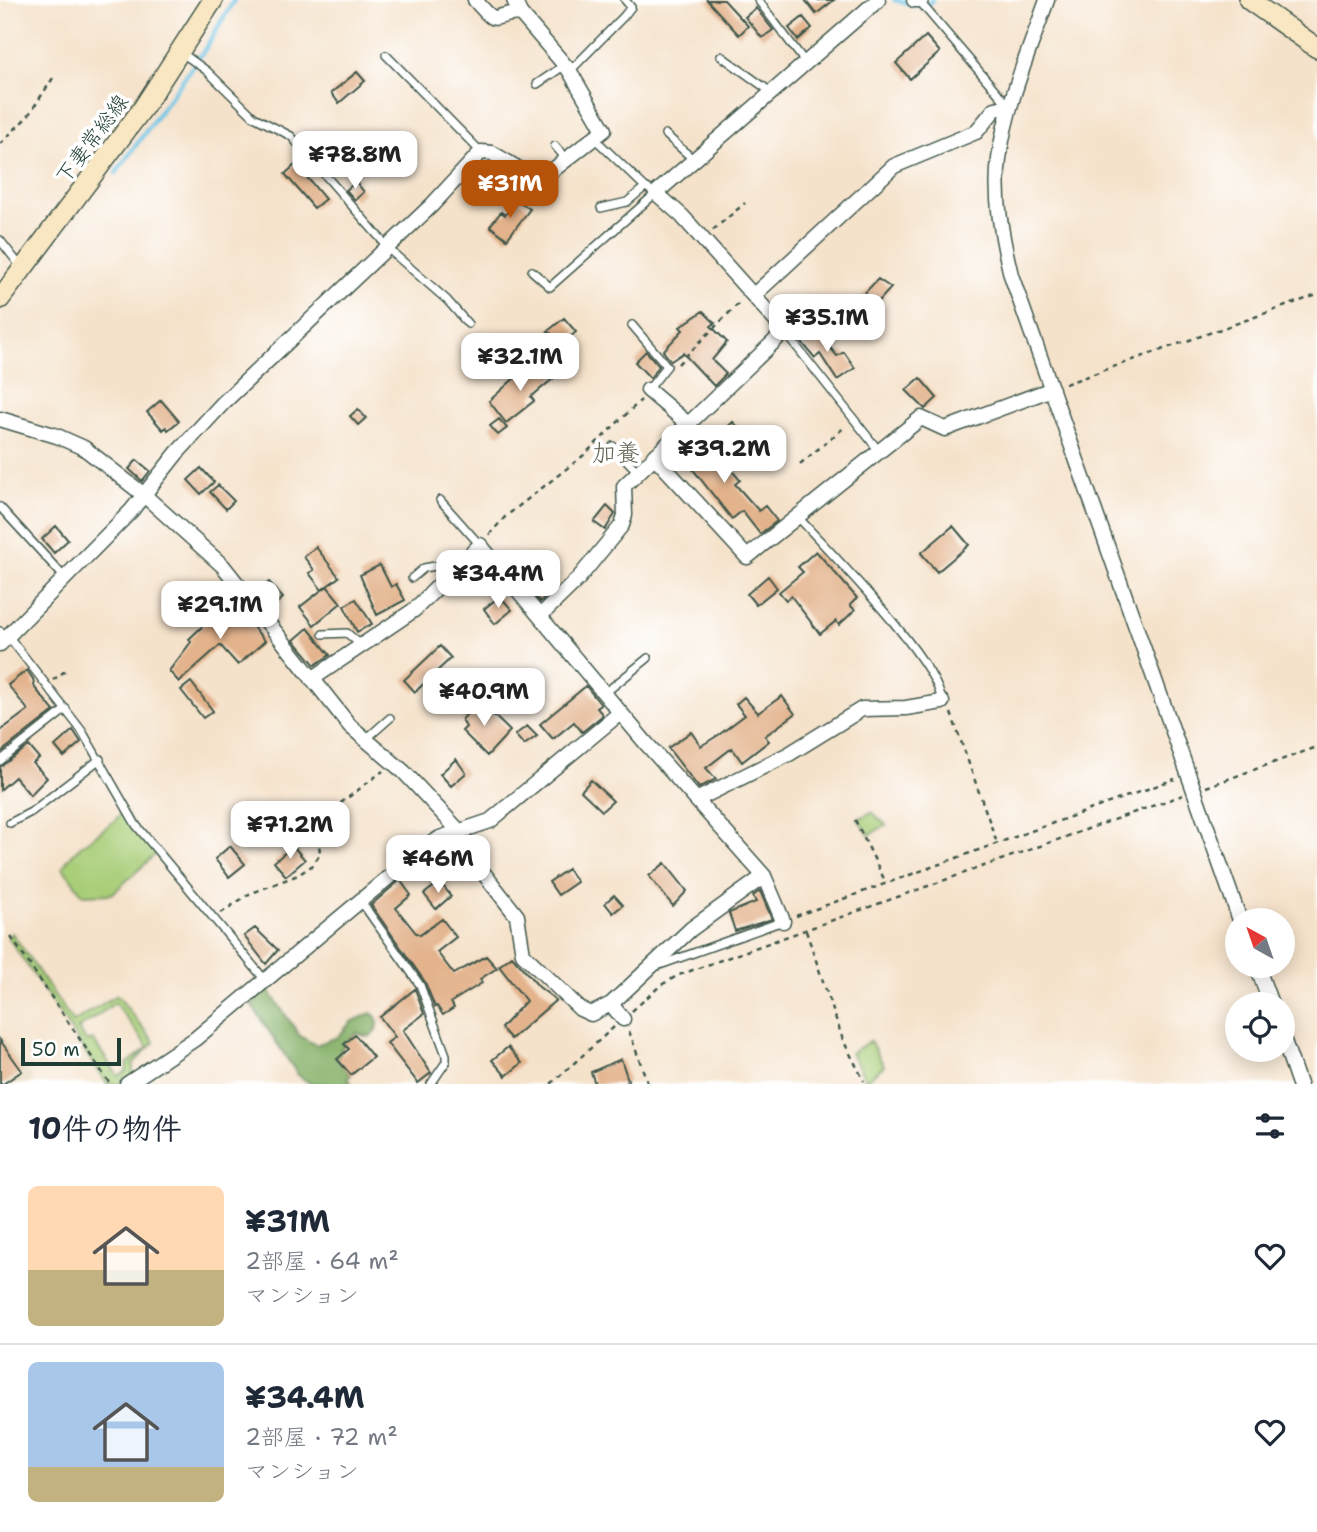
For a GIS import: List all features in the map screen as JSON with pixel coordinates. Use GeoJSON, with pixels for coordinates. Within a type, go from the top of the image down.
{"type":"FeatureCollection","features":[{"type":"Feature","properties":{"kind":"main road","name":"下妻常総線"},"geometry":{"type":"LineString","coordinates":[[0,299],[185,55],[213,0]]}},
{"type":"Feature","properties":{"kind":"main road"},"geometry":{"type":"LineString","coordinates":[[1250,0],[1317,48]]}},
{"type":"Feature","properties":{"kind":"street"},"geometry":{"type":"LineString","coordinates":[[3,637],[66,579],[145,495],[177,453],[223,402],[432,205],[481,152],[492,153],[535,181],[544,179],[604,130],[568,68],[517,7],[496,20],[491,19],[475,0]]}},
{"type":"Feature","properties":{"kind":"street"},"geometry":{"type":"LineString","coordinates":[[540,616],[578,579],[622,525],[625,515],[624,485],[785,331],[702,238],[651,190],[694,160],[877,0]]}},
{"type":"Feature","properties":{"kind":"street"},"geometry":{"type":"LineString","coordinates":[[1047,0],[1009,106],[999,160],[998,196],[1003,241],[1011,275],[1236,908]]}},
{"type":"Feature","properties":{"kind":"street"},"geometry":{"type":"LineString","coordinates":[[754,295],[894,166],[976,132],[995,109],[1009,106]]}},
{"type":"Feature","properties":{"kind":"street"},"geometry":{"type":"LineString","coordinates":[[654,456],[747,557],[921,418],[939,428],[953,427],[1052,389]]}},
{"type":"Feature","properties":{"kind":"street"},"geometry":{"type":"LineString","coordinates":[[648,390],[688,424]]}},
{"type":"Feature","properties":{"kind":"street"},"geometry":{"type":"LineString","coordinates":[[0,419],[57,436],[85,448],[145,495],[223,566],[312,679],[365,740],[451,819],[457,833],[517,916],[523,954],[585,1013],[596,1013],[611,1004],[691,929],[764,876]]}},
{"type":"Feature","properties":{"kind":"street"},"geometry":{"type":"LineString","coordinates":[[312,679],[414,610],[482,546],[620,713],[764,876],[783,921]]}},
{"type":"Feature","properties":{"kind":"street"},"geometry":{"type":"LineString","coordinates":[[698,799],[789,754],[863,709],[906,708],[942,702]]}},
{"type":"Feature","properties":{"kind":"street"},"geometry":{"type":"LineString","coordinates":[[127,1084],[185,1047],[359,899],[429,844],[497,815],[620,713]]}},
{"type":"Feature","properties":{"kind":"street"},"geometry":{"type":"LineString","coordinates":[[611,1004],[623,1019]]}},
{"type":"Feature","properties":{"kind":"street"},"geometry":{"type":"LineString","coordinates":[[1291,1062],[1299,1084]]}},
{"type":"Feature","properties":{"kind":"lane"},"geometry":{"type":"LineString","coordinates":[[537,84],[568,68],[624,16],[631,7],[625,0]]}},
{"type":"Feature","properties":{"kind":"lane"},"geometry":{"type":"LineString","coordinates":[[758,0],[805,62]]}},
{"type":"Feature","properties":{"kind":"lane"},"geometry":{"type":"LineString","coordinates":[[918,1],[1009,106]]}},
{"type":"Feature","properties":{"kind":"lane"},"geometry":{"type":"LineString","coordinates":[[185,55],[200,65],[254,117],[291,135],[387,246],[447,300],[468,324]]}},
{"type":"Feature","properties":{"kind":"lane"},"geometry":{"type":"LineString","coordinates":[[386,55],[481,152]]}},
{"type":"Feature","properties":{"kind":"lane"},"geometry":{"type":"LineString","coordinates":[[721,56],[771,92]]}},
{"type":"Feature","properties":{"kind":"lane"},"geometry":{"type":"LineString","coordinates":[[665,134],[694,160]]}},
{"type":"Feature","properties":{"kind":"lane"},"geometry":{"type":"LineString","coordinates":[[594,138],[651,190]]}},
{"type":"Feature","properties":{"kind":"lane"},"geometry":{"type":"LineString","coordinates":[[555,146],[567,160]]}},
{"type":"Feature","properties":{"kind":"lane"},"geometry":{"type":"LineString","coordinates":[[601,208],[627,202],[651,190]]}},
{"type":"Feature","properties":{"kind":"lane"},"geometry":{"type":"LineString","coordinates":[[532,271],[550,287],[651,190]]}},
{"type":"Feature","properties":{"kind":"lane"},"geometry":{"type":"LineString","coordinates":[[0,240],[22,270]]}},
{"type":"Feature","properties":{"kind":"lane"},"geometry":{"type":"LineString","coordinates":[[632,325],[667,366],[648,390]]}},
{"type":"Feature","properties":{"kind":"lane"},"geometry":{"type":"LineString","coordinates":[[785,331],[879,451]]}},
{"type":"Feature","properties":{"kind":"lane"},"geometry":{"type":"LineString","coordinates":[[614,446],[638,471]]}},
{"type":"Feature","properties":{"kind":"lane"},"geometry":{"type":"LineString","coordinates":[[440,500],[482,546]]}},
{"type":"Feature","properties":{"kind":"lane"},"geometry":{"type":"LineString","coordinates":[[0,507],[66,579]]}},
{"type":"Feature","properties":{"kind":"lane"},"geometry":{"type":"LineString","coordinates":[[798,517],[919,655],[938,687],[942,702]]}},
{"type":"Feature","properties":{"kind":"lane"},"geometry":{"type":"LineString","coordinates":[[412,578],[424,568],[435,566],[451,576]]}},
{"type":"Feature","properties":{"kind":"lane"},"geometry":{"type":"LineString","coordinates":[[323,634],[347,633],[363,647]]}},
{"type":"Feature","properties":{"kind":"lane"},"geometry":{"type":"LineString","coordinates":[[3,637],[48,685],[66,709],[100,759],[136,825],[265,980]]}},
{"type":"Feature","properties":{"kind":"lane"},"geometry":{"type":"LineString","coordinates":[[604,694],[648,658]]}},
{"type":"Feature","properties":{"kind":"lane"},"geometry":{"type":"LineString","coordinates":[[0,761],[66,709]]}},
{"type":"Feature","properties":{"kind":"lane"},"geometry":{"type":"LineString","coordinates":[[365,740],[390,718]]}},
{"type":"Feature","properties":{"kind":"lane"},"geometry":{"type":"LineString","coordinates":[[10,823],[31,812],[100,759]]}},
{"type":"Feature","properties":{"kind":"lane"},"geometry":{"type":"LineString","coordinates":[[359,899],[420,985],[433,1017],[446,1062],[431,1084]]}},
{"type":"Feature","properties":{"kind":"lane"},"geometry":{"type":"LineString","coordinates":[[643,972],[783,921]]}},
{"type":"Feature","properties":{"kind":"path"},"geometry":{"type":"LineString","coordinates":[[0,145],[28,116],[52,78]]}},
{"type":"Feature","properties":{"kind":"path"},"geometry":{"type":"LineString","coordinates":[[702,238],[745,203]]}},
{"type":"Feature","properties":{"kind":"path"},"geometry":{"type":"LineString","coordinates":[[1052,389],[1317,295]]}},
{"type":"Feature","properties":{"kind":"path"},"geometry":{"type":"LineString","coordinates":[[800,464],[855,419]]}},
{"type":"Feature","properties":{"kind":"path"},"geometry":{"type":"LineString","coordinates":[[482,546],[496,525],[584,455]]}},
{"type":"Feature","properties":{"kind":"path"},"geometry":{"type":"LineString","coordinates":[[48,685],[69,668]]}},
{"type":"Feature","properties":{"kind":"path"},"geometry":{"type":"LineString","coordinates":[[942,702],[953,715],[997,843]]}},
{"type":"Feature","properties":{"kind":"path"},"geometry":{"type":"LineString","coordinates":[[551,1084],[661,985],[679,975],[1317,747]]}},
{"type":"Feature","properties":{"kind":"path"},"geometry":{"type":"LineString","coordinates":[[215,917],[249,894],[298,875],[313,865],[320,854],[317,821],[393,763]]}},
{"type":"Feature","properties":{"kind":"path"},"geometry":{"type":"LineString","coordinates":[[783,921],[1188,774]]}},
{"type":"Feature","properties":{"kind":"path"},"geometry":{"type":"LineString","coordinates":[[855,820],[886,883]]}},
{"type":"Feature","properties":{"kind":"path"},"geometry":{"type":"LineString","coordinates":[[806,930],[843,1040],[864,1082]]}},
{"type":"Feature","properties":{"kind":"path"},"geometry":{"type":"LineString","coordinates":[[11,937],[110,1084]]}},
{"type":"Feature","properties":{"kind":"path"},"geometry":{"type":"LineString","coordinates":[[623,1019],[648,1084]]}},
{"type":"Feature","properties":{"kind":"shaded area"},"geometry":{"type":"Polygon","coordinates":[[[0,1033],[34,1080],[29,1084],[0,1084],[0,1033]]]}},
{"type":"Feature","properties":{"kind":"green space"},"geometry":{"type":"Polygon","coordinates":[[[123,809],[142,838],[157,853],[112,894],[83,895],[63,868],[77,850],[112,823],[123,809]]]}},
{"type":"Feature","properties":{"kind":"green space"},"geometry":{"type":"Polygon","coordinates":[[[872,812],[886,825],[869,835],[858,819],[872,812]]]}},
{"type":"Feature","properties":{"kind":"green space"},"geometry":{"type":"Polygon","coordinates":[[[12,933],[73,1022],[117,995],[154,1042],[133,1064],[133,1075],[118,1084],[107,1084],[8,937],[12,933]],[[115,1003],[78,1029],[87,1042],[93,1040],[118,1076],[126,1072],[127,1064],[148,1047],[115,1003]]]}},
{"type":"Feature","properties":{"kind":"green space"},"geometry":{"type":"Polygon","coordinates":[[[267,988],[300,1036],[316,1045],[338,1037],[351,1022],[371,1013],[375,1016],[378,1026],[374,1032],[368,1037],[357,1033],[344,1044],[337,1059],[351,1075],[348,1078],[352,1084],[311,1084],[298,1075],[251,1004],[267,988]]]}},
{"type":"Feature","properties":{"kind":"green space"},"geometry":{"type":"Polygon","coordinates":[[[870,1041],[884,1066],[866,1080],[851,1053],[870,1041]]]}},
{"type":"Feature","properties":{"kind":"building"},"geometry":{"type":"Polygon","coordinates":[[[707,0],[724,0],[748,26],[739,35],[707,0]]]}},
{"type":"Feature","properties":{"kind":"building"},"geometry":{"type":"Polygon","coordinates":[[[805,0],[834,0],[816,14],[805,0]]]}},
{"type":"Feature","properties":{"kind":"building"},"geometry":{"type":"Polygon","coordinates":[[[756,8],[773,30],[762,38],[745,17],[756,8]]]}},
{"type":"Feature","properties":{"kind":"building"},"geometry":{"type":"Polygon","coordinates":[[[803,17],[812,28],[798,40],[789,28],[803,17]]]}},
{"type":"Feature","properties":{"kind":"building"},"geometry":{"type":"Polygon","coordinates":[[[926,36],[940,52],[910,79],[896,63],[926,36]]]}},
{"type":"Feature","properties":{"kind":"building"},"geometry":{"type":"Polygon","coordinates":[[[357,72],[365,81],[339,103],[331,93],[357,72]]]}},
{"type":"Feature","properties":{"kind":"building"},"geometry":{"type":"Polygon","coordinates":[[[296,164],[325,199],[314,208],[285,174],[296,164]]]}},
{"type":"Feature","properties":{"kind":"building"},"geometry":{"type":"Polygon","coordinates":[[[356,182],[364,192],[355,200],[346,190],[356,182]]]}},
{"type":"Feature","properties":{"kind":"building"},"geometry":{"type":"Polygon","coordinates":[[[518,201],[530,209],[507,239],[490,226],[501,212],[505,215],[518,201]]]}},
{"type":"Feature","properties":{"kind":"building"},"geometry":{"type":"Polygon","coordinates":[[[878,279],[891,288],[868,313],[856,302],[878,279]]]}},
{"type":"Feature","properties":{"kind":"building"},"geometry":{"type":"Polygon","coordinates":[[[703,311],[715,323],[711,326],[727,342],[712,360],[726,374],[714,386],[683,353],[671,361],[663,351],[683,330],[680,327],[703,311]]]}},
{"type":"Feature","properties":{"kind":"building"},"geometry":{"type":"Polygon","coordinates":[[[564,318],[576,332],[562,344],[548,331],[564,318]]]}},
{"type":"Feature","properties":{"kind":"building"},"geometry":{"type":"Polygon","coordinates":[[[814,328],[837,356],[844,352],[855,368],[837,380],[820,354],[815,358],[800,340],[814,328]]]}},
{"type":"Feature","properties":{"kind":"building"},"geometry":{"type":"Polygon","coordinates":[[[646,351],[659,366],[650,378],[635,362],[646,351]]]}},
{"type":"Feature","properties":{"kind":"building"},"geometry":{"type":"Polygon","coordinates":[[[544,363],[555,377],[531,397],[534,401],[506,423],[489,401],[519,374],[524,380],[544,363]]]}},
{"type":"Feature","properties":{"kind":"building"},"geometry":{"type":"Polygon","coordinates":[[[920,378],[937,398],[925,409],[906,390],[920,378]]]}},
{"type":"Feature","properties":{"kind":"building"},"geometry":{"type":"Polygon","coordinates":[[[161,400],[179,421],[168,430],[166,427],[163,430],[147,412],[161,400]]]}},
{"type":"Feature","properties":{"kind":"building"},"geometry":{"type":"Polygon","coordinates":[[[358,409],[366,418],[358,425],[350,416],[358,409]]]}},
{"type":"Feature","properties":{"kind":"building"},"geometry":{"type":"Polygon","coordinates":[[[499,419],[507,428],[498,435],[490,426],[499,419]]]}},
{"type":"Feature","properties":{"kind":"building"},"geometry":{"type":"Polygon","coordinates":[[[733,422],[745,435],[735,444],[723,431],[733,422]]]}},
{"type":"Feature","properties":{"kind":"building"},"geometry":{"type":"Polygon","coordinates":[[[692,434],[719,464],[724,461],[740,480],[735,484],[759,511],[765,506],[777,521],[760,534],[742,511],[732,519],[677,449],[692,434]]]}},
{"type":"Feature","properties":{"kind":"building"},"geometry":{"type":"Polygon","coordinates":[[[137,460],[150,471],[142,481],[129,469],[137,460]]]}},
{"type":"Feature","properties":{"kind":"building"},"geometry":{"type":"Polygon","coordinates":[[[201,468],[214,482],[201,494],[188,480],[201,468]]]}},
{"type":"Feature","properties":{"kind":"building"},"geometry":{"type":"Polygon","coordinates":[[[218,485],[234,501],[226,509],[210,492],[218,485]]]}},
{"type":"Feature","properties":{"kind":"building"},"geometry":{"type":"Polygon","coordinates":[[[607,506],[615,514],[605,530],[594,522],[607,506]]]}},
{"type":"Feature","properties":{"kind":"building"},"geometry":{"type":"Polygon","coordinates":[[[56,526],[68,540],[54,553],[42,539],[56,526]]]}},
{"type":"Feature","properties":{"kind":"building"},"geometry":{"type":"Polygon","coordinates":[[[953,526],[969,545],[937,572],[921,553],[953,526]]]}},
{"type":"Feature","properties":{"kind":"building"},"geometry":{"type":"Polygon","coordinates":[[[316,547],[339,577],[322,590],[309,573],[314,570],[304,557],[316,547]]]}},
{"type":"Feature","properties":{"kind":"building"},"geometry":{"type":"Polygon","coordinates":[[[816,551],[857,598],[850,605],[855,610],[839,625],[836,621],[820,634],[791,596],[786,600],[779,592],[803,572],[798,567],[816,551]]]}},
{"type":"Feature","properties":{"kind":"building"},"geometry":{"type":"Polygon","coordinates":[[[380,565],[391,587],[396,584],[405,600],[377,615],[360,575],[380,565]]]}},
{"type":"Feature","properties":{"kind":"building"},"geometry":{"type":"Polygon","coordinates":[[[768,576],[777,588],[756,605],[747,594],[768,576]]]}},
{"type":"Feature","properties":{"kind":"building"},"geometry":{"type":"Polygon","coordinates":[[[269,582],[283,598],[269,609],[256,592],[269,582]]]}},
{"type":"Feature","properties":{"kind":"building"},"geometry":{"type":"Polygon","coordinates":[[[327,586],[341,603],[314,625],[300,607],[327,586]]]}},
{"type":"Feature","properties":{"kind":"building"},"geometry":{"type":"Polygon","coordinates":[[[543,586],[549,594],[540,602],[533,594],[543,586]]]}},
{"type":"Feature","properties":{"kind":"building"},"geometry":{"type":"Polygon","coordinates":[[[500,596],[512,610],[495,624],[484,609],[500,596]]]}},
{"type":"Feature","properties":{"kind":"building"},"geometry":{"type":"Polygon","coordinates":[[[356,599],[372,624],[357,632],[344,606],[356,599]]]}},
{"type":"Feature","properties":{"kind":"building"},"geometry":{"type":"Polygon","coordinates":[[[239,602],[250,619],[248,621],[265,641],[238,665],[220,645],[179,682],[169,671],[191,642],[189,639],[222,608],[226,613],[239,602]]]}},
{"type":"Feature","properties":{"kind":"building"},"geometry":{"type":"Polygon","coordinates":[[[308,628],[330,655],[315,665],[294,640],[308,628]]]}},
{"type":"Feature","properties":{"kind":"building"},"geometry":{"type":"Polygon","coordinates":[[[440,646],[451,658],[415,692],[404,680],[440,646]]]}},
{"type":"Feature","properties":{"kind":"building"},"geometry":{"type":"Polygon","coordinates":[[[27,670],[35,688],[54,711],[0,753],[0,731],[28,710],[8,685],[27,670]]]}},
{"type":"Feature","properties":{"kind":"building"},"geometry":{"type":"Polygon","coordinates":[[[191,682],[213,711],[203,718],[181,690],[191,682]]]}},
{"type":"Feature","properties":{"kind":"building"},"geometry":{"type":"Polygon","coordinates":[[[586,686],[601,705],[597,708],[603,715],[582,732],[574,722],[553,739],[540,724],[586,686]]]}},
{"type":"Feature","properties":{"kind":"building"},"geometry":{"type":"Polygon","coordinates":[[[782,696],[795,714],[765,736],[769,741],[742,762],[732,748],[706,768],[716,779],[699,788],[668,748],[691,732],[701,746],[720,734],[745,715],[736,704],[744,697],[758,713],[782,696]]]}},
{"type":"Feature","properties":{"kind":"building"},"geometry":{"type":"Polygon","coordinates":[[[478,700],[510,731],[487,756],[462,731],[466,727],[462,720],[478,700]]]}},
{"type":"Feature","properties":{"kind":"building"},"geometry":{"type":"Polygon","coordinates":[[[527,726],[537,736],[524,745],[515,735],[527,726]]]}},
{"type":"Feature","properties":{"kind":"building"},"geometry":{"type":"Polygon","coordinates":[[[73,730],[81,742],[64,757],[55,746],[73,730]]]}},
{"type":"Feature","properties":{"kind":"building"},"geometry":{"type":"Polygon","coordinates":[[[29,746],[39,758],[33,763],[47,778],[30,795],[15,777],[0,790],[0,767],[29,746]]]}},
{"type":"Feature","properties":{"kind":"building"},"geometry":{"type":"Polygon","coordinates":[[[456,759],[466,773],[451,786],[440,774],[456,759]]]}},
{"type":"Feature","properties":{"kind":"building"},"geometry":{"type":"Polygon","coordinates":[[[591,780],[613,801],[602,811],[581,791],[591,780]]]}},
{"type":"Feature","properties":{"kind":"building"},"geometry":{"type":"Polygon","coordinates":[[[288,825],[298,840],[285,849],[275,834],[288,825]]]}},
{"type":"Feature","properties":{"kind":"building"},"geometry":{"type":"Polygon","coordinates":[[[449,845],[454,853],[442,861],[436,852],[449,845]]]}},
{"type":"Feature","properties":{"kind":"building"},"geometry":{"type":"Polygon","coordinates":[[[230,846],[245,864],[229,877],[215,859],[230,846]]]}},
{"type":"Feature","properties":{"kind":"building"},"geometry":{"type":"Polygon","coordinates":[[[293,846],[305,860],[286,876],[274,862],[293,846]]]}},
{"type":"Feature","properties":{"kind":"building"},"geometry":{"type":"Polygon","coordinates":[[[665,863],[687,891],[673,906],[649,876],[665,863]]]}},
{"type":"Feature","properties":{"kind":"building"},"geometry":{"type":"Polygon","coordinates":[[[568,869],[577,882],[558,895],[549,882],[568,869]]]}},
{"type":"Feature","properties":{"kind":"building"},"geometry":{"type":"Polygon","coordinates":[[[400,880],[411,895],[396,908],[416,933],[420,935],[442,919],[456,937],[437,952],[454,974],[486,956],[497,968],[480,979],[482,983],[451,1002],[454,1008],[443,1015],[437,1006],[435,1007],[425,982],[371,905],[400,880]]]}},
{"type":"Feature","properties":{"kind":"building"},"geometry":{"type":"Polygon","coordinates":[[[440,882],[451,896],[436,909],[424,894],[440,882]]]}},
{"type":"Feature","properties":{"kind":"building"},"geometry":{"type":"Polygon","coordinates":[[[760,891],[772,919],[735,931],[729,913],[756,902],[753,896],[760,891]]]}},
{"type":"Feature","properties":{"kind":"building"},"geometry":{"type":"Polygon","coordinates":[[[614,895],[623,905],[613,913],[605,903],[614,895]]]}},
{"type":"Feature","properties":{"kind":"building"},"geometry":{"type":"Polygon","coordinates":[[[255,928],[278,950],[266,964],[244,936],[255,928]]]}},
{"type":"Feature","properties":{"kind":"building"},"geometry":{"type":"Polygon","coordinates":[[[512,956],[539,987],[556,1000],[511,1039],[501,1028],[526,1001],[499,966],[512,956]]]}},
{"type":"Feature","properties":{"kind":"building"},"geometry":{"type":"Polygon","coordinates":[[[415,989],[424,1014],[403,1030],[431,1073],[418,1083],[387,1043],[395,1037],[380,1017],[415,989]]]}},
{"type":"Feature","properties":{"kind":"building"},"geometry":{"type":"Polygon","coordinates":[[[355,1035],[373,1057],[351,1075],[337,1059],[349,1049],[344,1044],[355,1035]]]}},
{"type":"Feature","properties":{"kind":"building"},"geometry":{"type":"Polygon","coordinates":[[[0,1040],[22,1071],[3,1084],[0,1084],[0,1040]]]}},
{"type":"Feature","properties":{"kind":"building"},"geometry":{"type":"Polygon","coordinates":[[[508,1047],[522,1063],[506,1076],[492,1060],[508,1047]]]}},
{"type":"Feature","properties":{"kind":"building"},"geometry":{"type":"Polygon","coordinates":[[[621,1059],[628,1080],[626,1084],[595,1084],[591,1072],[621,1059]]]}},
{"type":"Feature","properties":{"kind":"waterway"},"geometry":{"type":"LineString","coordinates":[[116,173],[205,49],[234,0]]}},
{"type":"Feature","properties":{"kind":"waterway"},"geometry":{"type":"LineString","coordinates":[[894,0],[914,5]]}},
{"type":"Feature","properties":{"kind":"waterway"},"geometry":{"type":"LineString","coordinates":[[928,4],[932,0]]}},
{"type":"Feature","properties":{"kind":"district","name":"加養"},"geometry":{"type":"Point","coordinates":[616,453]}}]}
